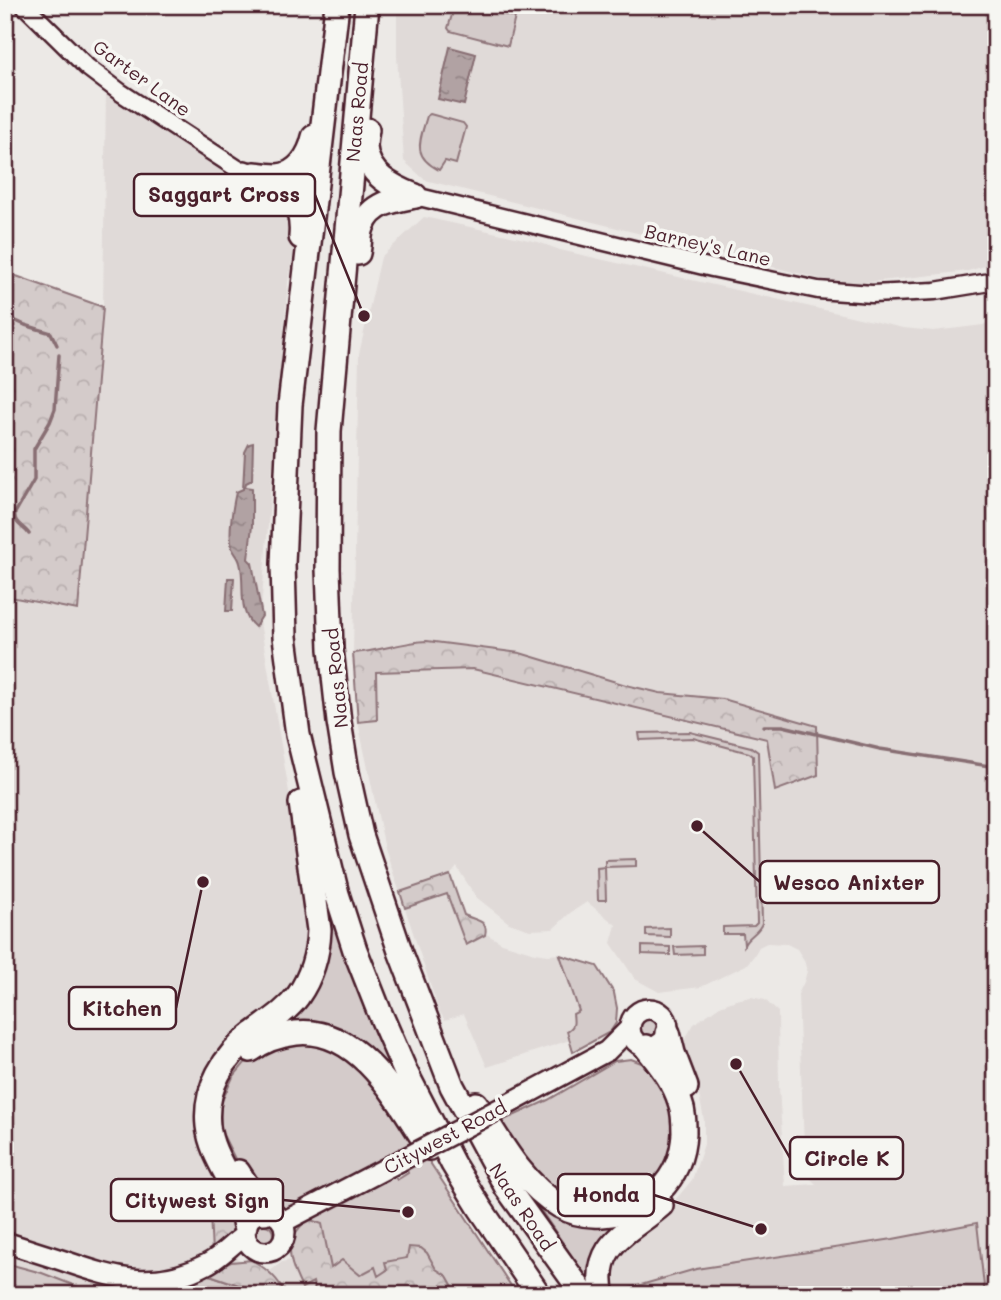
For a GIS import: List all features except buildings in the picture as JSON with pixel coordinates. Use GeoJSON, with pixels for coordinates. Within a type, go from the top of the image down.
{"type":"FeatureCollection","features":[{"type":"Feature","properties":{"kind":"highway","name":"Naas Road"},"geometry":{"type":"LineString","coordinates":[[337,5],[290,405],[285,494],[285,637],[298,735],[337,894],[355,950],[405,1073],[453,1164],[539,1295]]}},
{"type":"Feature","properties":{"kind":"highway","name":"Naas Road"},"geometry":{"type":"LineString","coordinates":[[367,5],[329,431],[328,569],[332,664],[347,772],[360,835],[400,951],[452,1086],[506,1188],[584,1295]]}},
{"type":"Feature","properties":{"kind":"highway"},"geometry":{"type":"LineString","coordinates":[[378,5],[365,149],[371,165],[385,182],[415,196]]}},
{"type":"Feature","properties":{"kind":"highway"},"geometry":{"type":"LineString","coordinates":[[244,173],[279,176],[294,171],[303,163],[313,143],[331,55]]}},
{"type":"Feature","properties":{"kind":"highway"},"geometry":{"type":"LineString","coordinates":[[244,173],[283,191],[296,204],[302,225],[298,287],[299,324]]}},
{"type":"Feature","properties":{"kind":"highway"},"geometry":{"type":"LineString","coordinates":[[329,431],[362,226],[372,211],[382,204],[415,196]]}},
{"type":"Feature","properties":{"kind":"highway"},"geometry":{"type":"LineString","coordinates":[[248,1237],[239,1201],[213,1148],[208,1127],[211,1092],[225,1062],[237,1048],[298,997],[307,982],[318,948],[319,930],[286,692],[285,637]]}},
{"type":"Feature","properties":{"kind":"highway"},"geometry":{"type":"LineString","coordinates":[[400,951],[439,1042],[470,1096],[503,1146],[536,1187],[564,1208],[594,1215],[629,1210],[646,1202],[662,1188],[677,1168],[683,1148],[684,1122],[681,1102],[663,1070],[644,1047]]}},
{"type":"Feature","properties":{"kind":"highway"},"geometry":{"type":"LineString","coordinates":[[274,1217],[234,1165],[223,1140],[219,1121],[220,1101],[226,1082],[237,1063],[263,1041],[284,1034],[306,1032],[330,1036],[351,1048],[376,1070],[407,1113],[470,1213],[530,1295]]}},
{"type":"Feature","properties":{"kind":"highway"},"geometry":{"type":"LineString","coordinates":[[603,1295],[599,1279],[601,1263],[607,1251],[624,1232],[674,1195],[692,1166],[697,1147],[694,1109],[668,1033]]}},
{"type":"Feature","properties":{"kind":"main road"},"geometry":{"type":"LineString","coordinates":[[644,1010],[660,1012],[668,1022],[666,1038],[657,1046],[644,1047],[633,1039],[630,1028],[632,1020],[644,1010]]}},
{"type":"Feature","properties":{"kind":"main road","name":"Citywest Road"},"geometry":{"type":"LineString","coordinates":[[274,1217],[400,1161],[503,1107],[607,1051],[630,1028]]}},
{"type":"Feature","properties":{"kind":"main road","name":"Citywest Road"},"geometry":{"type":"LineString","coordinates":[[607,1051],[644,1047]]}},
{"type":"Feature","properties":{"kind":"main road"},"geometry":{"type":"LineString","coordinates":[[253,1216],[274,1217],[285,1234],[280,1246],[263,1253],[248,1237],[253,1216]]}},
{"type":"Feature","properties":{"kind":"main road"},"geometry":{"type":"LineString","coordinates":[[5,1242],[115,1278],[153,1280],[190,1272],[219,1257],[234,1243],[248,1237]]}},
{"type":"Feature","properties":{"kind":"street","name":"Garter Lane"},"geometry":{"type":"LineString","coordinates":[[24,5],[87,67],[109,84],[244,173]]}},
{"type":"Feature","properties":{"kind":"street","name":"Barney's Lane"},"geometry":{"type":"LineString","coordinates":[[415,196],[712,268],[824,291],[872,294],[935,291],[996,281]]}},
{"type":"Feature","properties":{"kind":"shaded area"},"geometry":{"type":"Polygon","coordinates":[[[397,5],[996,5],[996,263],[968,271],[845,285],[425,180],[404,161],[397,56],[397,5]]]}},
{"type":"Feature","properties":{"kind":"shaded area"},"geometry":{"type":"Polygon","coordinates":[[[106,90],[129,111],[296,204],[295,247],[288,282],[260,622],[293,815],[310,946],[298,988],[234,1043],[204,1144],[215,1178],[227,1190],[236,1228],[225,1240],[232,1245],[239,1261],[252,1260],[270,1271],[282,1262],[290,1260],[290,1242],[302,1224],[392,1173],[397,1180],[408,1173],[407,1169],[517,1295],[5,1295],[5,596],[78,609],[103,307],[106,90]]]}},
{"type":"Feature","properties":{"kind":"shaded area"},"geometry":{"type":"Polygon","coordinates":[[[424,217],[903,328],[933,331],[983,325],[996,319],[996,1295],[985,1295],[977,1223],[893,1239],[696,1269],[613,1293],[614,1274],[619,1259],[642,1229],[670,1206],[692,1180],[704,1144],[704,1120],[697,1085],[686,1064],[682,1044],[694,1024],[720,1006],[751,997],[765,1000],[778,1012],[785,1186],[816,1184],[805,1173],[798,994],[807,971],[797,949],[787,944],[767,943],[759,947],[746,965],[701,987],[659,992],[635,979],[611,943],[616,925],[587,902],[553,929],[530,930],[509,923],[476,897],[457,867],[450,876],[469,924],[502,943],[535,953],[561,954],[581,1011],[573,1039],[487,1067],[464,1014],[445,1020],[439,1011],[385,848],[358,722],[377,720],[375,672],[473,669],[767,739],[775,791],[817,726],[723,699],[660,693],[626,685],[520,653],[427,641],[407,642],[372,652],[353,653],[359,354],[381,257],[424,217]]]}},
{"type":"Feature","properties":{"kind":"green space"},"geometry":{"type":"Polygon","coordinates":[[[455,5],[468,5],[515,17],[508,46],[450,31],[448,28],[455,5]]]}},
{"type":"Feature","properties":{"kind":"green space"},"geometry":{"type":"Polygon","coordinates":[[[430,114],[463,123],[466,127],[456,164],[445,161],[439,170],[424,159],[420,147],[427,116],[430,114]]]}},
{"type":"Feature","properties":{"kind":"green space"},"geometry":{"type":"Polygon","coordinates":[[[5,272],[103,307],[78,610],[5,596],[5,272]]]}},
{"type":"Feature","properties":{"kind":"green space"},"geometry":{"type":"Polygon","coordinates":[[[427,641],[520,653],[626,685],[660,693],[723,699],[817,726],[818,775],[775,791],[767,739],[473,669],[376,672],[377,720],[358,722],[353,653],[427,641]]]}},
{"type":"Feature","properties":{"kind":"green space"},"geometry":{"type":"Polygon","coordinates":[[[690,732],[751,747],[758,752],[762,923],[744,945],[743,934],[723,934],[723,927],[754,926],[757,923],[753,756],[693,738],[640,740],[639,733],[690,732]]]}},
{"type":"Feature","properties":{"kind":"green space"},"geometry":{"type":"Polygon","coordinates":[[[636,859],[636,866],[605,867],[605,860],[636,859]]]}},
{"type":"Feature","properties":{"kind":"green space"},"geometry":{"type":"Polygon","coordinates":[[[605,867],[606,900],[598,900],[597,868],[605,867]]]}},
{"type":"Feature","properties":{"kind":"green space"},"geometry":{"type":"Polygon","coordinates":[[[450,875],[464,915],[481,922],[486,930],[485,935],[466,945],[447,894],[405,908],[400,892],[450,875]]]}},
{"type":"Feature","properties":{"kind":"green space"},"geometry":{"type":"Polygon","coordinates":[[[325,892],[375,1034],[406,1098],[386,1075],[287,1028],[283,1018],[292,1011],[325,892]]]}},
{"type":"Feature","properties":{"kind":"green space"},"geometry":{"type":"Polygon","coordinates":[[[670,928],[670,937],[646,936],[646,929],[670,928]]]}},
{"type":"Feature","properties":{"kind":"green space"},"geometry":{"type":"Polygon","coordinates":[[[642,946],[670,947],[670,955],[642,954],[642,946]]]}},
{"type":"Feature","properties":{"kind":"green space"},"geometry":{"type":"Polygon","coordinates":[[[703,946],[703,954],[675,955],[674,947],[703,946]]]}},
{"type":"Feature","properties":{"kind":"green space"},"geometry":{"type":"Polygon","coordinates":[[[560,955],[597,966],[614,993],[617,1008],[616,1023],[610,1032],[573,1052],[567,1031],[573,1024],[573,1014],[579,1011],[560,955]]]}},
{"type":"Feature","properties":{"kind":"green space"},"geometry":{"type":"Polygon","coordinates":[[[648,1016],[656,1019],[659,1027],[656,1035],[648,1038],[640,1035],[637,1027],[640,1019],[648,1016]]]}},
{"type":"Feature","properties":{"kind":"green space"},"geometry":{"type":"Polygon","coordinates":[[[306,1035],[356,1057],[418,1139],[389,1155],[390,1160],[296,1209],[283,1210],[267,1206],[252,1193],[221,1131],[220,1105],[233,1077],[255,1051],[306,1035]]]}},
{"type":"Feature","properties":{"kind":"green space"},"geometry":{"type":"Polygon","coordinates":[[[631,1059],[654,1072],[666,1090],[677,1128],[668,1169],[632,1202],[586,1205],[566,1200],[545,1184],[500,1122],[548,1100],[615,1061],[631,1059]]]}},
{"type":"Feature","properties":{"kind":"green space"},"geometry":{"type":"Polygon","coordinates":[[[427,1158],[517,1295],[316,1295],[308,1219],[392,1173],[397,1180],[408,1173],[407,1169],[427,1158]]]}},
{"type":"Feature","properties":{"kind":"green space"},"geometry":{"type":"Polygon","coordinates":[[[510,1165],[549,1203],[627,1217],[590,1283],[510,1165]]]}},
{"type":"Feature","properties":{"kind":"green space"},"geometry":{"type":"Polygon","coordinates":[[[227,1190],[236,1228],[212,1252],[210,1214],[227,1190]]]}},
{"type":"Feature","properties":{"kind":"green space"},"geometry":{"type":"Polygon","coordinates":[[[308,1219],[322,1224],[331,1268],[342,1260],[360,1275],[375,1267],[378,1276],[387,1270],[385,1262],[407,1258],[409,1247],[421,1248],[436,1269],[447,1276],[458,1295],[438,1295],[426,1288],[418,1293],[412,1288],[389,1287],[378,1295],[316,1295],[313,1282],[302,1288],[293,1269],[290,1252],[294,1236],[308,1219]]]}},
{"type":"Feature","properties":{"kind":"green space"},"geometry":{"type":"Polygon","coordinates":[[[977,1223],[985,1295],[613,1295],[696,1269],[893,1239],[977,1223]]]}},
{"type":"Feature","properties":{"kind":"green space"},"geometry":{"type":"Polygon","coordinates":[[[260,1225],[268,1225],[273,1234],[271,1241],[260,1243],[255,1238],[255,1230],[260,1225]]]}},
{"type":"Feature","properties":{"kind":"green space"},"geometry":{"type":"Polygon","coordinates":[[[252,1260],[272,1275],[286,1295],[268,1295],[207,1274],[231,1262],[252,1260]]]}},
{"type":"Feature","properties":{"kind":"green space"},"geometry":{"type":"Polygon","coordinates":[[[5,1263],[42,1273],[99,1295],[5,1295],[5,1263]]]}},
{"type":"Feature","properties":{"kind":"green space"},"geometry":{"type":"Polygon","coordinates":[[[207,1274],[268,1295],[161,1295],[207,1274]]]}},
{"type":"Feature","properties":{"kind":"water"},"geometry":{"type":"Polygon","coordinates":[[[450,47],[476,54],[464,105],[438,99],[450,47]]]}},
{"type":"Feature","properties":{"kind":"water"},"geometry":{"type":"Polygon","coordinates":[[[253,443],[252,480],[246,483],[245,487],[252,488],[252,526],[248,559],[252,563],[262,616],[255,627],[245,613],[242,571],[232,548],[231,535],[236,492],[243,489],[245,452],[249,444],[253,443]]]}},
{"type":"Feature","properties":{"kind":"water"},"geometry":{"type":"Polygon","coordinates":[[[228,578],[234,578],[232,611],[226,611],[228,578]]]}},
{"type":"Feature","properties":{"kind":"water"},"geometry":{"type":"Polygon","coordinates":[[[388,1287],[412,1288],[418,1293],[426,1288],[438,1295],[378,1295],[388,1287]]]}},
{"type":"Feature","properties":{"kind":"waterway"},"geometry":{"type":"LineString","coordinates":[[5,316],[51,333],[57,345]]}},
{"type":"Feature","properties":{"kind":"waterway"},"geometry":{"type":"LineString","coordinates":[[29,534],[17,522],[15,513],[34,480],[34,449],[55,409],[59,355]]}},
{"type":"Feature","properties":{"kind":"waterway"},"geometry":{"type":"LineString","coordinates":[[764,726],[783,726],[880,749],[996,767]]}},
{"type":"Feature","properties":{"kind":"place","name":"Saggart Cross"},"geometry":{"type":"Point","coordinates":[364,316]}},
{"type":"Feature","properties":{"kind":"place","name":"Wesco Anixter"},"geometry":{"type":"Point","coordinates":[697,826]}},
{"type":"Feature","properties":{"kind":"place","name":"Kitchen"},"geometry":{"type":"Point","coordinates":[203,882]}},
{"type":"Feature","properties":{"kind":"place","name":"Circle K"},"geometry":{"type":"Point","coordinates":[736,1064]}},
{"type":"Feature","properties":{"kind":"place","name":"Citywest Sign"},"geometry":{"type":"Point","coordinates":[408,1212]}},
{"type":"Feature","properties":{"kind":"place","name":"Honda"},"geometry":{"type":"Point","coordinates":[761,1229]}}]}
